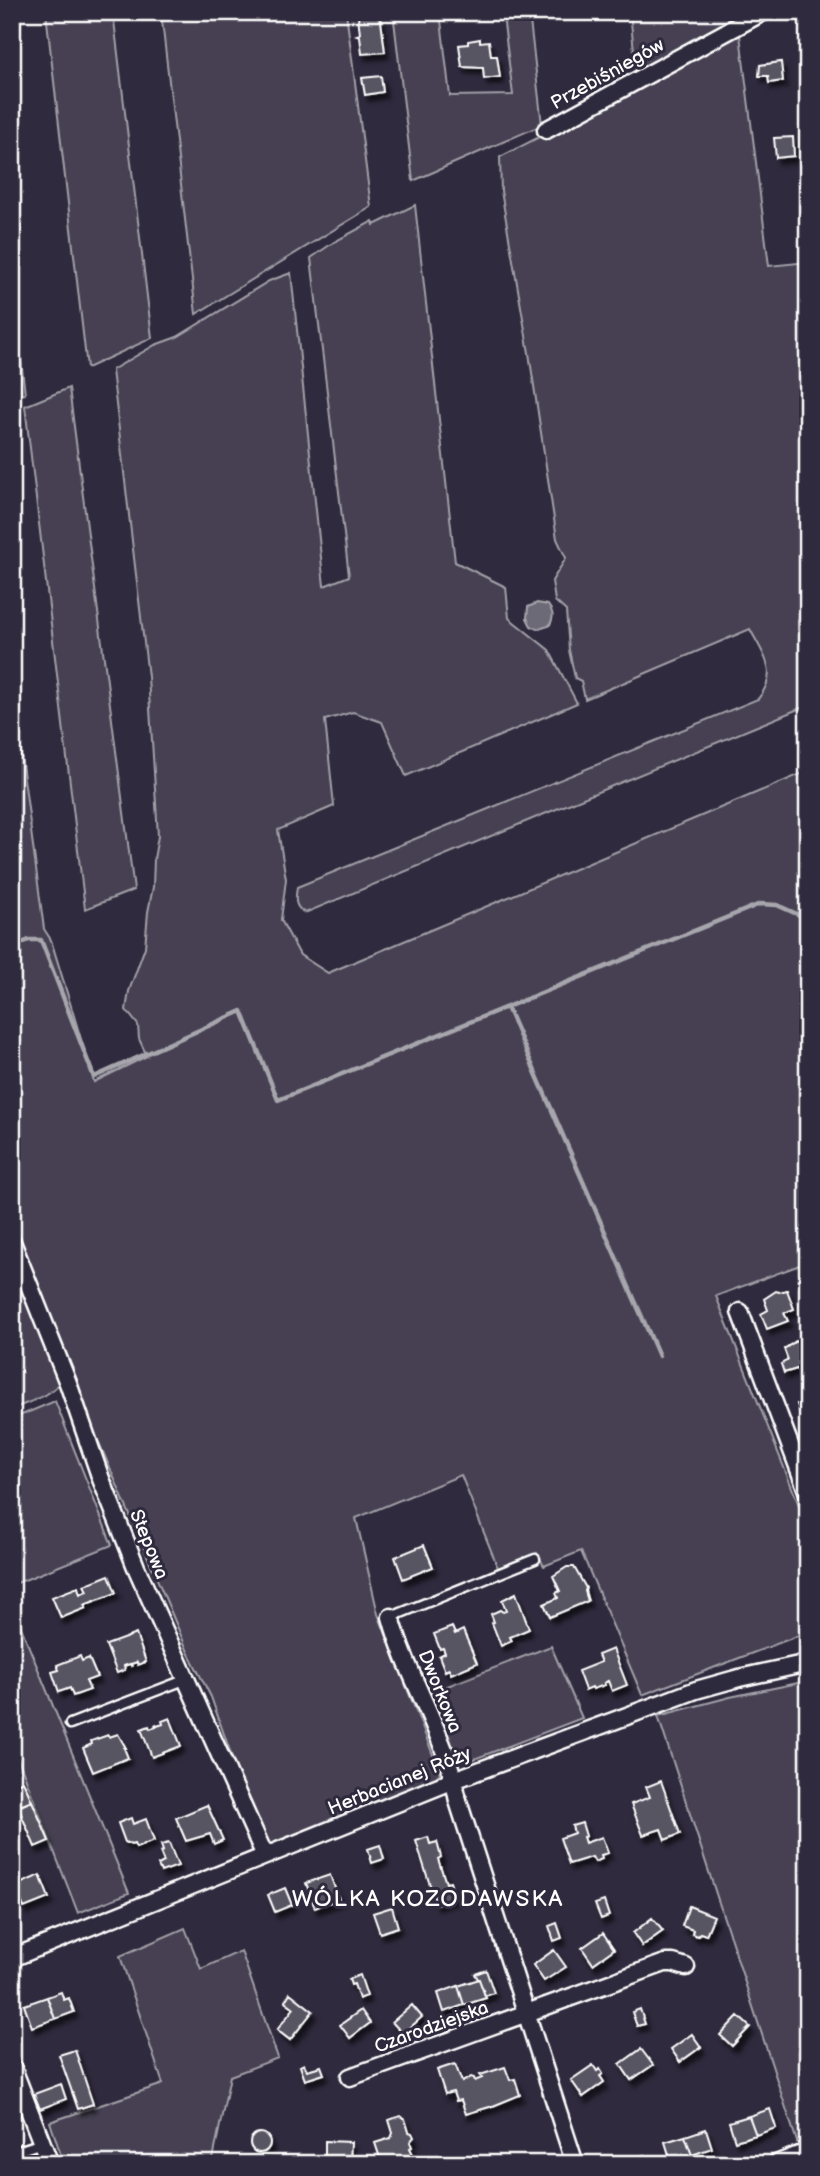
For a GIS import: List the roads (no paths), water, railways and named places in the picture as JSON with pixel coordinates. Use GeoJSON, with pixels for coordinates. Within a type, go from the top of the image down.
{"type":"FeatureCollection","features":[{"type":"Feature","properties":{"kind":"street","name":"Przebiśniegów"},"geometry":{"type":"LineString","coordinates":[[546,130],[763,12]]}},
{"type":"Feature","properties":{"kind":"street","name":"Stepowa"},"geometry":{"type":"LineString","coordinates":[[12,1242],[136,1567],[265,1856]]}},
{"type":"Feature","properties":{"kind":"street"},"geometry":{"type":"LineString","coordinates":[[740,1311],[808,1493]]}},
{"type":"Feature","properties":{"kind":"street","name":"Dworkowa"},"geometry":{"type":"LineString","coordinates":[[391,1617],[454,1780]]}},
{"type":"Feature","properties":{"kind":"street","name":"Herbacianej Róży"},"geometry":{"type":"LineString","coordinates":[[12,1958],[454,1780],[696,1690],[808,1663]]}},
{"type":"Feature","properties":{"kind":"street"},"geometry":{"type":"LineString","coordinates":[[454,1780],[458,1801],[575,2164]]}},
{"type":"Feature","properties":{"kind":"street","name":"Czarodziejska"},"geometry":{"type":"LineString","coordinates":[[350,2077],[664,1963],[686,1967]]}},
{"type":"Feature","properties":{"kind":"street"},"geometry":{"type":"LineString","coordinates":[[12,2066],[50,2164]]}},
{"type":"Feature","properties":{"kind":"street"},"geometry":{"type":"LineString","coordinates":[[776,2164],[799,2155]]}},
{"type":"Feature","properties":{"kind":"lane"},"geometry":{"type":"LineString","coordinates":[[391,1617],[535,1559]]}},
{"type":"Feature","properties":{"kind":"lane"},"geometry":{"type":"LineString","coordinates":[[71,1724],[187,1679]]}},
{"type":"Feature","properties":{"kind":"lane"},"geometry":{"type":"LineString","coordinates":[[12,2152],[42,2143]]}},
{"type":"Feature","properties":{"kind":"waterway"},"geometry":{"type":"LineString","coordinates":[[12,947],[29,940],[41,940],[94,1077],[242,1011],[278,1100],[760,904],[777,905],[808,919]]}},
{"type":"Feature","properties":{"kind":"waterway"},"geometry":{"type":"LineString","coordinates":[[507,1007],[659,1356]]}},
{"type":"Feature","properties":{"kind":"district","name":"WÓLKA KOZODAWSKA"},"geometry":{"type":"Point","coordinates":[428,1898]}}]}
